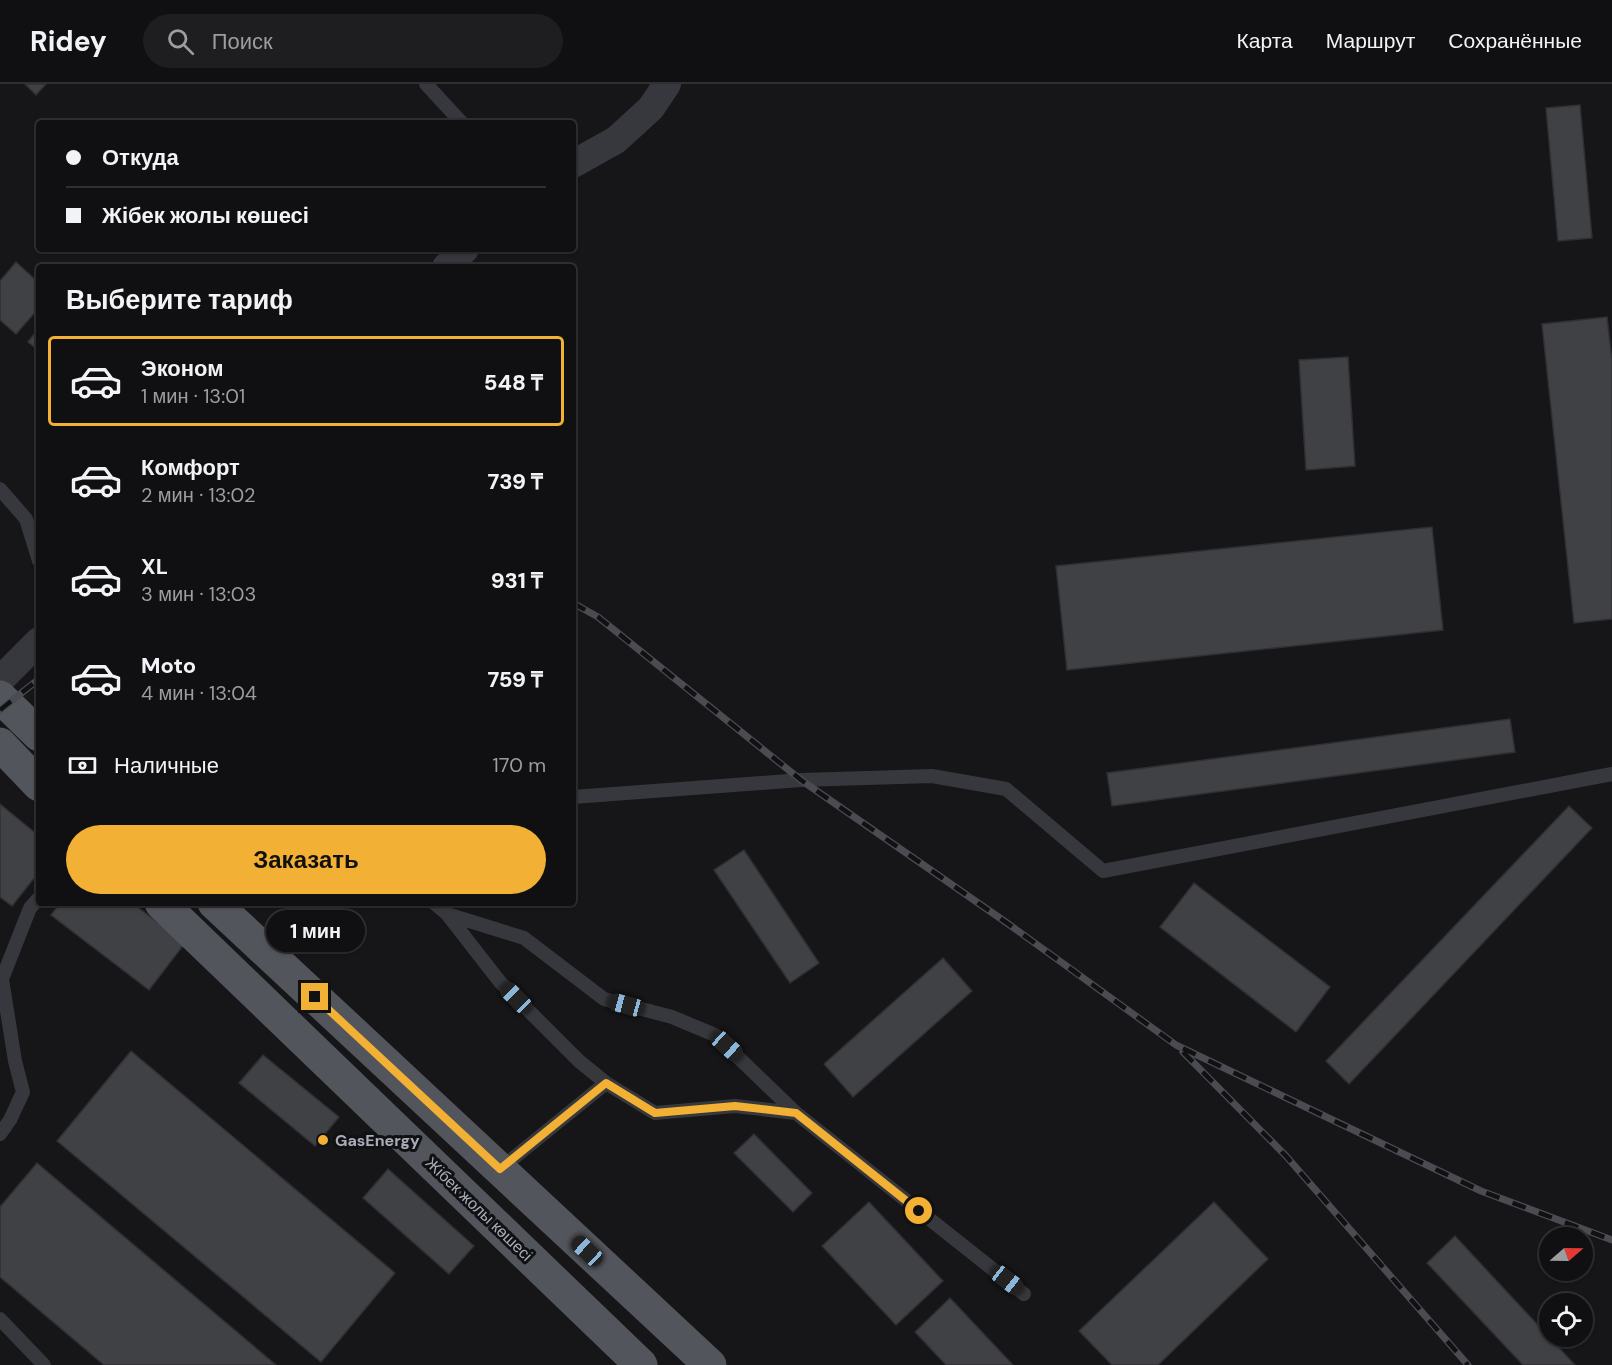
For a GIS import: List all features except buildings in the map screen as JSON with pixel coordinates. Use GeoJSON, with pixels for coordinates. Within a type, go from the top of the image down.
{"type":"FeatureCollection","features":[{"type":"Feature","properties":{"kind":"main road"},"geometry":{"type":"LineString","coordinates":[[0,697],[36,732]]}},
{"type":"Feature","properties":{"kind":"main road"},"geometry":{"type":"LineString","coordinates":[[0,744],[36,782]]}},
{"type":"Feature","properties":{"kind":"main road","name":"Жібек жолы көшесі"},"geometry":{"type":"LineString","coordinates":[[164,906],[641,1365]]}},
{"type":"Feature","properties":{"kind":"main road"},"geometry":{"type":"LineString","coordinates":[[217,906],[710,1365]]}},
{"type":"Feature","properties":{"kind":"street"},"geometry":{"type":"LineString","coordinates":[[576,162],[616,140],[651,108],[667,84]]}},
{"type":"Feature","properties":{"kind":"street"},"geometry":{"type":"LineString","coordinates":[[449,264],[462,252]]}},
{"type":"Feature","properties":{"kind":"street"},"geometry":{"type":"LineString","coordinates":[[0,680],[36,644]]}},
{"type":"Feature","properties":{"kind":"lane"},"geometry":{"type":"LineString","coordinates":[[426,84],[459,120]]}},
{"type":"Feature","properties":{"kind":"lane"},"geometry":{"type":"LineString","coordinates":[[0,489],[26,519],[36,551]]}},
{"type":"Feature","properties":{"kind":"lane"},"geometry":{"type":"LineString","coordinates":[[576,797],[801,780],[932,776],[1006,789],[1103,871],[1612,774]]}},
{"type":"Feature","properties":{"kind":"lane"},"geometry":{"type":"LineString","coordinates":[[0,1134],[10,1120],[23,1092],[15,1061],[2,979],[30,908],[36,901]]}},
{"type":"Feature","properties":{"kind":"lane"},"geometry":{"type":"LineString","coordinates":[[438,906],[447,914],[500,982],[579,1061],[606,1083],[655,1113],[735,1106],[796,1113]]}},
{"type":"Feature","properties":{"kind":"lane"},"geometry":{"type":"LineString","coordinates":[[447,914],[524,938],[603,999],[672,1017],[715,1035],[796,1113],[1024,1294]]}},
{"type":"Feature","properties":{"kind":"lane"},"geometry":{"type":"LineString","coordinates":[[500,1169],[606,1083]]}},
{"type":"Feature","properties":{"kind":"lane"},"geometry":{"type":"LineString","coordinates":[[0,1319],[44,1365]]}},
{"type":"Feature","properties":{"kind":"railway"},"geometry":{"type":"LineString","coordinates":[[576,605],[598,617],[801,780],[1007,923],[1176,1045],[1481,1191],[1612,1240]]}},
{"type":"Feature","properties":{"kind":"railway"},"geometry":{"type":"LineString","coordinates":[[0,710],[36,681]]}},
{"type":"Feature","properties":{"kind":"railway"},"geometry":{"type":"LineString","coordinates":[[1183,1052],[1286,1156],[1468,1365]]}},
{"type":"Feature","properties":{"kind":"place","name":"GasEnergy"},"geometry":{"type":"Point","coordinates":[323,1140]}},
{"type":"Feature","properties":{"kind":"route"},"geometry":{"type":"LineString","coordinates":[[315,997],[500,1169],[606,1083],[655,1113],[735,1106],[796,1113],[919,1211]]}}]}
